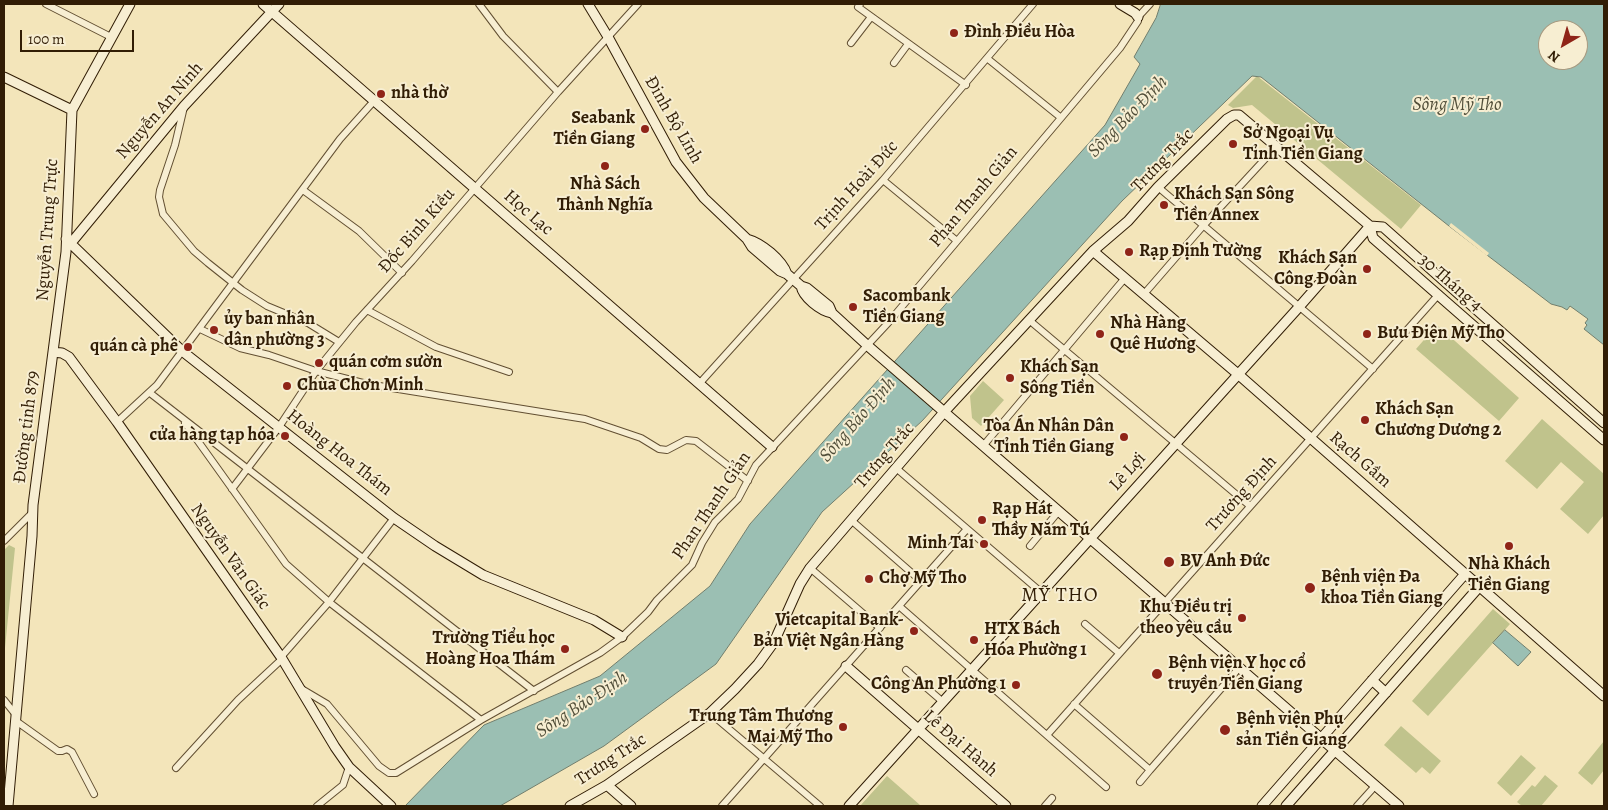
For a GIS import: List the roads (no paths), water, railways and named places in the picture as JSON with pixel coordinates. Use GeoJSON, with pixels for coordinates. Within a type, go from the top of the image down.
{"type":"FeatureCollection","features":[{"type":"Feature","properties":{"kind":"main road"},"geometry":{"type":"LineString","coordinates":[[4,77],[72,110],[130,4]]}},
{"type":"Feature","properties":{"kind":"main road","name":"Học Lạc"},"geometry":{"type":"LineString","coordinates":[[263,4],[772,447]]}},
{"type":"Feature","properties":{"kind":"main road","name":"Nguyễn An Ninh"},"geometry":{"type":"LineString","coordinates":[[68,241],[184,106],[279,4]]}},
{"type":"Feature","properties":{"kind":"main road","name":"Đinh Bộ Lĩnh"},"geometry":{"type":"LineString","coordinates":[[588,4],[676,162],[704,198],[748,239],[756,242],[784,266],[794,280],[829,306],[832,313],[868,346],[1399,806]]}},
{"type":"Feature","properties":{"kind":"main road"},"geometry":{"type":"LineString","coordinates":[[1120,4],[1138,17]]}},
{"type":"Feature","properties":{"kind":"main road","name":"Nguyễn Trung Trực"},"geometry":{"type":"LineString","coordinates":[[53,352],[68,241],[72,110]]}},
{"type":"Feature","properties":{"kind":"main road","name":"30 Tháng 4"},"geometry":{"type":"LineString","coordinates":[[1227,119],[1234,115],[1240,115],[1370,226],[1383,227],[1604,423]]}},
{"type":"Feature","properties":{"kind":"main road","name":"Trưng Trắc"},"geometry":{"type":"LineString","coordinates":[[570,806],[607,785],[710,713],[735,689],[758,664],[774,642],[800,584],[810,568],[896,468],[942,409],[1093,251],[1128,221],[1158,187],[1227,119]]}},
{"type":"Feature","properties":{"kind":"main road","name":"30 Tháng 4"},"geometry":{"type":"LineString","coordinates":[[1370,226],[1373,238],[1604,440]]}},
{"type":"Feature","properties":{"kind":"main road","name":"Lê Lợi"},"geometry":{"type":"LineString","coordinates":[[849,806],[1090,540],[1370,226]]}},
{"type":"Feature","properties":{"kind":"main road","name":"Hoàng Hoa Thám"},"geometry":{"type":"LineString","coordinates":[[68,241],[182,352],[394,518],[434,546],[483,575],[594,620],[622,637]]}},
{"type":"Feature","properties":{"kind":"main road","name":"Rạch Gầm"},"geometry":{"type":"LineString","coordinates":[[1093,251],[1311,438],[1604,696]]}},
{"type":"Feature","properties":{"kind":"main road"},"geometry":{"type":"LineString","coordinates":[[1438,294],[1447,284]]}},
{"type":"Feature","properties":{"kind":"main road","name":"Nguyễn Văn Giác"},"geometry":{"type":"LineString","coordinates":[[53,352],[62,353],[69,357],[117,422],[281,659],[323,730],[349,767],[391,806]]}},
{"type":"Feature","properties":{"kind":"main road","name":"Đường tỉnh 879"},"geometry":{"type":"LineString","coordinates":[[8,806],[33,512],[53,352]]}},
{"type":"Feature","properties":{"kind":"main road"},"geometry":{"type":"LineString","coordinates":[[1552,393],[1560,384]]}},
{"type":"Feature","properties":{"kind":"main road"},"geometry":{"type":"LineString","coordinates":[[1262,806],[1465,574]]}},
{"type":"Feature","properties":{"kind":"main road"},"geometry":{"type":"LineString","coordinates":[[1286,806],[1480,587]]}},
{"type":"Feature","properties":{"kind":"main road","name":"Lê Đại Hành"},"geometry":{"type":"LineString","coordinates":[[846,666],[1006,806]]}},
{"type":"Feature","properties":{"kind":"main road"},"geometry":{"type":"LineString","coordinates":[[1372,680],[1386,693]]}},
{"type":"Feature","properties":{"kind":"main road"},"geometry":{"type":"LineString","coordinates":[[607,785],[631,806]]}},
{"type":"Feature","properties":{"kind":"street"},"geometry":{"type":"LineString","coordinates":[[46,4],[111,37]]}},
{"type":"Feature","properties":{"kind":"street"},"geometry":{"type":"LineString","coordinates":[[479,4],[503,36],[558,92]]}},
{"type":"Feature","properties":{"kind":"street","name":"Đốc Binh Kiều"},"geometry":{"type":"LineString","coordinates":[[232,489],[279,427],[316,371],[339,342],[402,273],[558,92],[638,4]]}},
{"type":"Feature","properties":{"kind":"street"},"geometry":{"type":"LineString","coordinates":[[860,4],[858,7],[871,17],[966,85]]}},
{"type":"Feature","properties":{"kind":"street","name":"Trịnh Hoài Đức"},"geometry":{"type":"LineString","coordinates":[[699,384],[883,180],[966,85],[1033,4]]}},
{"type":"Feature","properties":{"kind":"street","name":"Phan Thanh Giản"},"geometry":{"type":"LineString","coordinates":[[297,686],[328,704],[378,766],[389,773],[396,773],[481,720],[600,653],[622,637],[692,565],[702,543],[715,522],[738,499],[756,465],[868,346],[1120,48],[1134,30],[1138,17],[1150,4]]}},
{"type":"Feature","properties":{"kind":"street"},"geometry":{"type":"LineString","coordinates":[[851,43],[871,17]]}},
{"type":"Feature","properties":{"kind":"street"},"geometry":{"type":"LineString","coordinates":[[894,63],[908,44]]}},
{"type":"Feature","properties":{"kind":"street"},"geometry":{"type":"LineString","coordinates":[[988,59],[1060,117]]}},
{"type":"Feature","properties":{"kind":"street"},"geometry":{"type":"LineString","coordinates":[[117,422],[150,393],[234,284],[340,139],[374,101]]}},
{"type":"Feature","properties":{"kind":"street"},"geometry":{"type":"LineString","coordinates":[[184,106],[175,144],[160,190],[159,197],[163,214],[194,251],[234,284],[267,306],[308,323],[339,342]]}},
{"type":"Feature","properties":{"kind":"street"},"geometry":{"type":"LineString","coordinates":[[1144,294],[1203,226],[1276,147]]}},
{"type":"Feature","properties":{"kind":"street"},"geometry":{"type":"LineString","coordinates":[[883,180],[956,241]]}},
{"type":"Feature","properties":{"kind":"street"},"geometry":{"type":"LineString","coordinates":[[1158,187],[1373,369]]}},
{"type":"Feature","properties":{"kind":"street"},"geometry":{"type":"LineString","coordinates":[[303,190],[359,231],[402,273]]}},
{"type":"Feature","properties":{"kind":"street"},"geometry":{"type":"LineString","coordinates":[[983,446],[1125,278]]}},
{"type":"Feature","properties":{"kind":"street","name":"Trương Định"},"geometry":{"type":"LineString","coordinates":[[1046,735],[1438,294]]}},
{"type":"Feature","properties":{"kind":"street"},"geometry":{"type":"LineString","coordinates":[[367,310],[436,347],[508,372]]}},
{"type":"Feature","properties":{"kind":"street"},"geometry":{"type":"LineString","coordinates":[[1029,320],[1250,506]]}},
{"type":"Feature","properties":{"kind":"street"},"geometry":{"type":"LineString","coordinates":[[200,328],[240,348],[366,384],[585,419],[642,438],[659,449],[667,450],[680,442],[691,440],[748,481]]}},
{"type":"Feature","properties":{"kind":"street"},"geometry":{"type":"LineString","coordinates":[[150,393],[534,691]]}},
{"type":"Feature","properties":{"kind":"street"},"geometry":{"type":"LineString","coordinates":[[180,416],[286,564],[329,602],[481,720]]}},
{"type":"Feature","properties":{"kind":"street"},"geometry":{"type":"LineString","coordinates":[[896,468],[1042,592]]}},
{"type":"Feature","properties":{"kind":"street"},"geometry":{"type":"LineString","coordinates":[[4,541],[33,512]]}},
{"type":"Feature","properties":{"kind":"street"},"geometry":{"type":"LineString","coordinates":[[1030,546],[1058,512]]}},
{"type":"Feature","properties":{"kind":"street"},"geometry":{"type":"LineString","coordinates":[[176,768],[238,700],[281,659],[329,602],[394,518]]}},
{"type":"Feature","properties":{"kind":"street"},"geometry":{"type":"LineString","coordinates":[[852,520],[921,581]]}},
{"type":"Feature","properties":{"kind":"street"},"geometry":{"type":"LineString","coordinates":[[722,806],[967,529]]}},
{"type":"Feature","properties":{"kind":"street"},"geometry":{"type":"LineString","coordinates":[[810,568],[880,628]]}},
{"type":"Feature","properties":{"kind":"street"},"geometry":{"type":"LineString","coordinates":[[899,606],[1106,787]]}},
{"type":"Feature","properties":{"kind":"street"},"geometry":{"type":"LineString","coordinates":[[1085,624],[1119,653]]}},
{"type":"Feature","properties":{"kind":"street"},"geometry":{"type":"LineString","coordinates":[[1140,782],[1239,668]]}},
{"type":"Feature","properties":{"kind":"street"},"geometry":{"type":"LineString","coordinates":[[906,670],[943,702]]}},
{"type":"Feature","properties":{"kind":"street"},"geometry":{"type":"LineString","coordinates":[[4,700],[16,718],[58,751],[62,752],[67,749],[72,752],[94,794]]}},
{"type":"Feature","properties":{"kind":"street"},"geometry":{"type":"LineString","coordinates":[[1074,704],[1150,770]]}},
{"type":"Feature","properties":{"kind":"street"},"geometry":{"type":"LineString","coordinates":[[710,713],[820,806]]}},
{"type":"Feature","properties":{"kind":"street"},"geometry":{"type":"LineString","coordinates":[[317,806],[343,785],[349,767]]}},
{"type":"Feature","properties":{"kind":"street"},"geometry":{"type":"LineString","coordinates":[[1357,806],[1375,786]]}},
{"type":"Feature","properties":{"kind":"street"},"geometry":{"type":"LineString","coordinates":[[1045,806],[1052,798]]}},
{"type":"Feature","properties":{"kind":"water"},"geometry":{"type":"Polygon","coordinates":[[[1161,4],[1604,4],[1604,345],[1584,329],[1588,319],[1570,306],[1567,310],[1551,304],[1261,77],[1252,76],[1122,201],[922,421],[822,512],[716,664],[604,746],[500,806],[405,806],[484,725],[600,676],[710,586],[750,524],[1105,125],[1140,64],[1134,57],[1156,18],[1161,4]]]}},
{"type":"Feature","properties":{"kind":"water"},"geometry":{"type":"Polygon","coordinates":[[[1505,630],[1531,652],[1518,666],[1493,643],[1505,630]]]}},
{"type":"Feature","properties":{"kind":"place","name":"Đình Điều Hòa"},"geometry":{"type":"Point","coordinates":[954,33]}},
{"type":"Feature","properties":{"kind":"place","name":"nhà thờ"},"geometry":{"type":"Point","coordinates":[381,94]}},
{"type":"Feature","properties":{"kind":"place","name":"Seabank Tiền Giang"},"geometry":{"type":"Point","coordinates":[645,129]}},
{"type":"Feature","properties":{"kind":"place","name":"Sở Ngoại Vụ Tỉnh Tiền Giang"},"geometry":{"type":"Point","coordinates":[1233,144]}},
{"type":"Feature","properties":{"kind":"place","name":"Nhà Sách Thành Nghĩa"},"geometry":{"type":"Point","coordinates":[605,166]}},
{"type":"Feature","properties":{"kind":"place","name":"Khách Sạn Sông Tiền Annex"},"geometry":{"type":"Point","coordinates":[1164,205]}},
{"type":"Feature","properties":{"kind":"place","name":"Rạp Định Tường"},"geometry":{"type":"Point","coordinates":[1129,252]}},
{"type":"Feature","properties":{"kind":"place","name":"Khách Sạn Công Đoàn"},"geometry":{"type":"Point","coordinates":[1367,269]}},
{"type":"Feature","properties":{"kind":"place","name":"Sacombank Tiền Giang"},"geometry":{"type":"Point","coordinates":[853,307]}},
{"type":"Feature","properties":{"kind":"place","name":"ủy ban nhân dân phường 3"},"geometry":{"type":"Point","coordinates":[214,330]}},
{"type":"Feature","properties":{"kind":"place","name":"Nhà Hàng Quê Hương"},"geometry":{"type":"Point","coordinates":[1100,334]}},
{"type":"Feature","properties":{"kind":"place","name":"Bưu Điện Mỹ Tho"},"geometry":{"type":"Point","coordinates":[1367,334]}},
{"type":"Feature","properties":{"kind":"place","name":"quán cà phê"},"geometry":{"type":"Point","coordinates":[188,347]}},
{"type":"Feature","properties":{"kind":"place","name":"quán cơm sườn"},"geometry":{"type":"Point","coordinates":[319,363]}},
{"type":"Feature","properties":{"kind":"place","name":"Khách Sạn Sông Tiền"},"geometry":{"type":"Point","coordinates":[1010,378]}},
{"type":"Feature","properties":{"kind":"place","name":"Chùa Chơn Minh"},"geometry":{"type":"Point","coordinates":[287,386]}},
{"type":"Feature","properties":{"kind":"place","name":"Khách Sạn Chương Dương 2"},"geometry":{"type":"Point","coordinates":[1365,420]}},
{"type":"Feature","properties":{"kind":"place","name":"cửa hàng tạp hóa"},"geometry":{"type":"Point","coordinates":[285,436]}},
{"type":"Feature","properties":{"kind":"place","name":"Tòa Án Nhân Dân Tỉnh Tiền Giang"},"geometry":{"type":"Point","coordinates":[1124,437]}},
{"type":"Feature","properties":{"kind":"place","name":"Rạp Hát Thầy Năm Tú"},"geometry":{"type":"Point","coordinates":[982,520]}},
{"type":"Feature","properties":{"kind":"place","name":"Minh Tai"},"geometry":{"type":"Point","coordinates":[984,544]}},
{"type":"Feature","properties":{"kind":"place","name":"Nhà Khách Tiền Giang"},"geometry":{"type":"Point","coordinates":[1509,546]}},
{"type":"Feature","properties":{"kind":"place","name":"BV Anh Đức"},"geometry":{"type":"Point","coordinates":[1169,562]}},
{"type":"Feature","properties":{"kind":"place","name":"Chợ Mỹ Tho"},"geometry":{"type":"Point","coordinates":[869,579]}},
{"type":"Feature","properties":{"kind":"place","name":"Bệnh viện Đa khoa Tiền Giang"},"geometry":{"type":"Point","coordinates":[1310,588]}},
{"type":"Feature","properties":{"kind":"place","name":"Khu Điều trị theo yêu cầu"},"geometry":{"type":"Point","coordinates":[1242,618]}},
{"type":"Feature","properties":{"kind":"place","name":"Vietcapital Bank- Bản Việt Ngân Hàng"},"geometry":{"type":"Point","coordinates":[914,631]}},
{"type":"Feature","properties":{"kind":"place","name":"HTX Bách Hóa Phường 1"},"geometry":{"type":"Point","coordinates":[974,640]}},
{"type":"Feature","properties":{"kind":"place","name":"Trường Tiểu học Hoàng Hoa Thám"},"geometry":{"type":"Point","coordinates":[565,649]}},
{"type":"Feature","properties":{"kind":"place","name":"Bệnh viện Y học cổ truyền Tiền Giang"},"geometry":{"type":"Point","coordinates":[1157,674]}},
{"type":"Feature","properties":{"kind":"place","name":"Công An Phường 1"},"geometry":{"type":"Point","coordinates":[1016,685]}},
{"type":"Feature","properties":{"kind":"place","name":"Trung Tâm Thương Mại Mỹ Tho"},"geometry":{"type":"Point","coordinates":[843,727]}},
{"type":"Feature","properties":{"kind":"place","name":"Bệnh viện Phụ sản Tiền Giang"},"geometry":{"type":"Point","coordinates":[1225,730]}},
{"type":"Feature","properties":{"kind":"district","name":"MỸ THO"},"geometry":{"type":"Point","coordinates":[1060,596]}},
{"type":"Feature","properties":{"kind":"water label","name":"Sông Mỹ Tho"},"geometry":{"type":"Point","coordinates":[1457,105]}},
{"type":"Feature","properties":{"kind":"water label","name":"Sông Bảo Định"},"geometry":{"type":"Point","coordinates":[1128,117]}},
{"type":"Feature","properties":{"kind":"water label","name":"Sông Bảo Định"},"geometry":{"type":"Point","coordinates":[858,420]}},
{"type":"Feature","properties":{"kind":"water label","name":"Sông Bảo Định"},"geometry":{"type":"Point","coordinates":[582,705]}}]}
